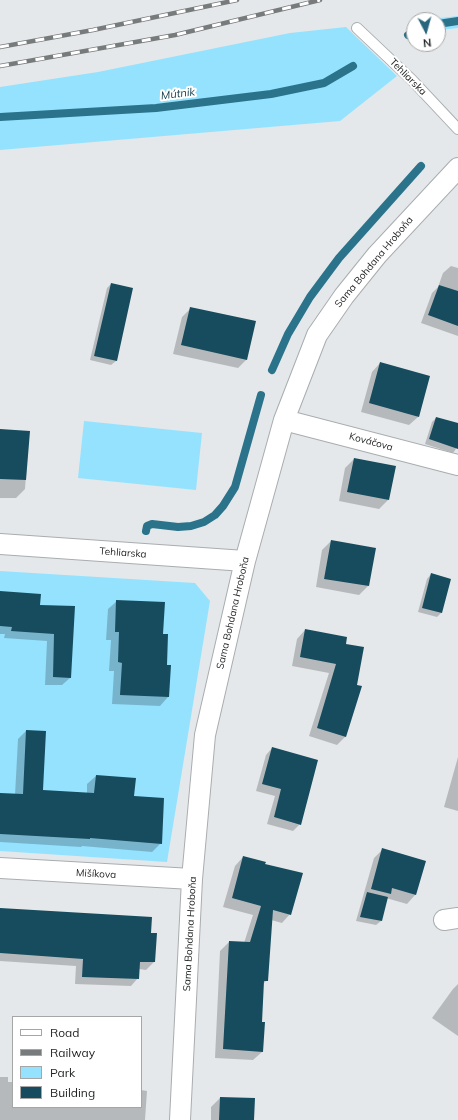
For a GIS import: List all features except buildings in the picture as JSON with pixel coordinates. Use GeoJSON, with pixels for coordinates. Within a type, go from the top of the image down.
{"type":"FeatureCollection","features":[{"type":"Feature","properties":{"kind":"street","name":"Sama Bohdana Hroboňa"},"geometry":{"type":"LineString","coordinates":[[180,1120],[192,879],[205,735],[245,561],[284,420],[317,335],[344,296],[377,255],[458,168]]}},
{"type":"Feature","properties":{"kind":"street","name":"Kováčova"},"geometry":{"type":"LineString","coordinates":[[284,420],[458,465]]}},
{"type":"Feature","properties":{"kind":"street","name":"Tehliarska"},"geometry":{"type":"LineString","coordinates":[[0,544],[245,561]]}},
{"type":"Feature","properties":{"kind":"street","name":"Mišíkova"},"geometry":{"type":"LineString","coordinates":[[0,868],[192,879]]}},
{"type":"Feature","properties":{"kind":"lane","name":"Tehliarska"},"geometry":{"type":"LineString","coordinates":[[356,28],[412,80],[458,129]]}},
{"type":"Feature","properties":{"kind":"green space"},"geometry":{"type":"Polygon","coordinates":[[[458,16],[458,28],[446,29],[446,17],[458,16]]]}},
{"type":"Feature","properties":{"kind":"green space"},"geometry":{"type":"Polygon","coordinates":[[[346,27],[397,76],[340,121],[0,150],[0,87],[98,72],[290,33],[346,27]]]}},
{"type":"Feature","properties":{"kind":"green space"},"geometry":{"type":"Polygon","coordinates":[[[84,421],[202,433],[196,490],[78,478],[84,421]]]}},
{"type":"Feature","properties":{"kind":"green space"},"geometry":{"type":"Polygon","coordinates":[[[0,571],[195,583],[210,601],[167,862],[0,851],[0,571]]]}},
{"type":"Feature","properties":{"kind":"waterway","name":"Mútnik"},"geometry":{"type":"LineString","coordinates":[[446,23],[458,21]]}},
{"type":"Feature","properties":{"kind":"waterway","name":"Mútnik"},"geometry":{"type":"LineString","coordinates":[[0,117],[156,108],[271,94],[324,83],[353,66]]}},
{"type":"Feature","properties":{"kind":"waterway"},"geometry":{"type":"LineString","coordinates":[[272,370],[288,334],[310,297],[339,258],[421,166]]}},
{"type":"Feature","properties":{"kind":"waterway"},"geometry":{"type":"LineString","coordinates":[[146,531],[147,526],[152,524],[178,527],[191,526],[204,522],[215,515],[223,506],[235,487],[261,395]]}},
{"type":"Feature","properties":{"kind":"railway"},"geometry":{"type":"LineString","coordinates":[[0,47],[93,30],[237,0]]}},
{"type":"Feature","properties":{"kind":"railway"},"geometry":{"type":"LineString","coordinates":[[0,66],[175,35],[320,0]]}}]}
